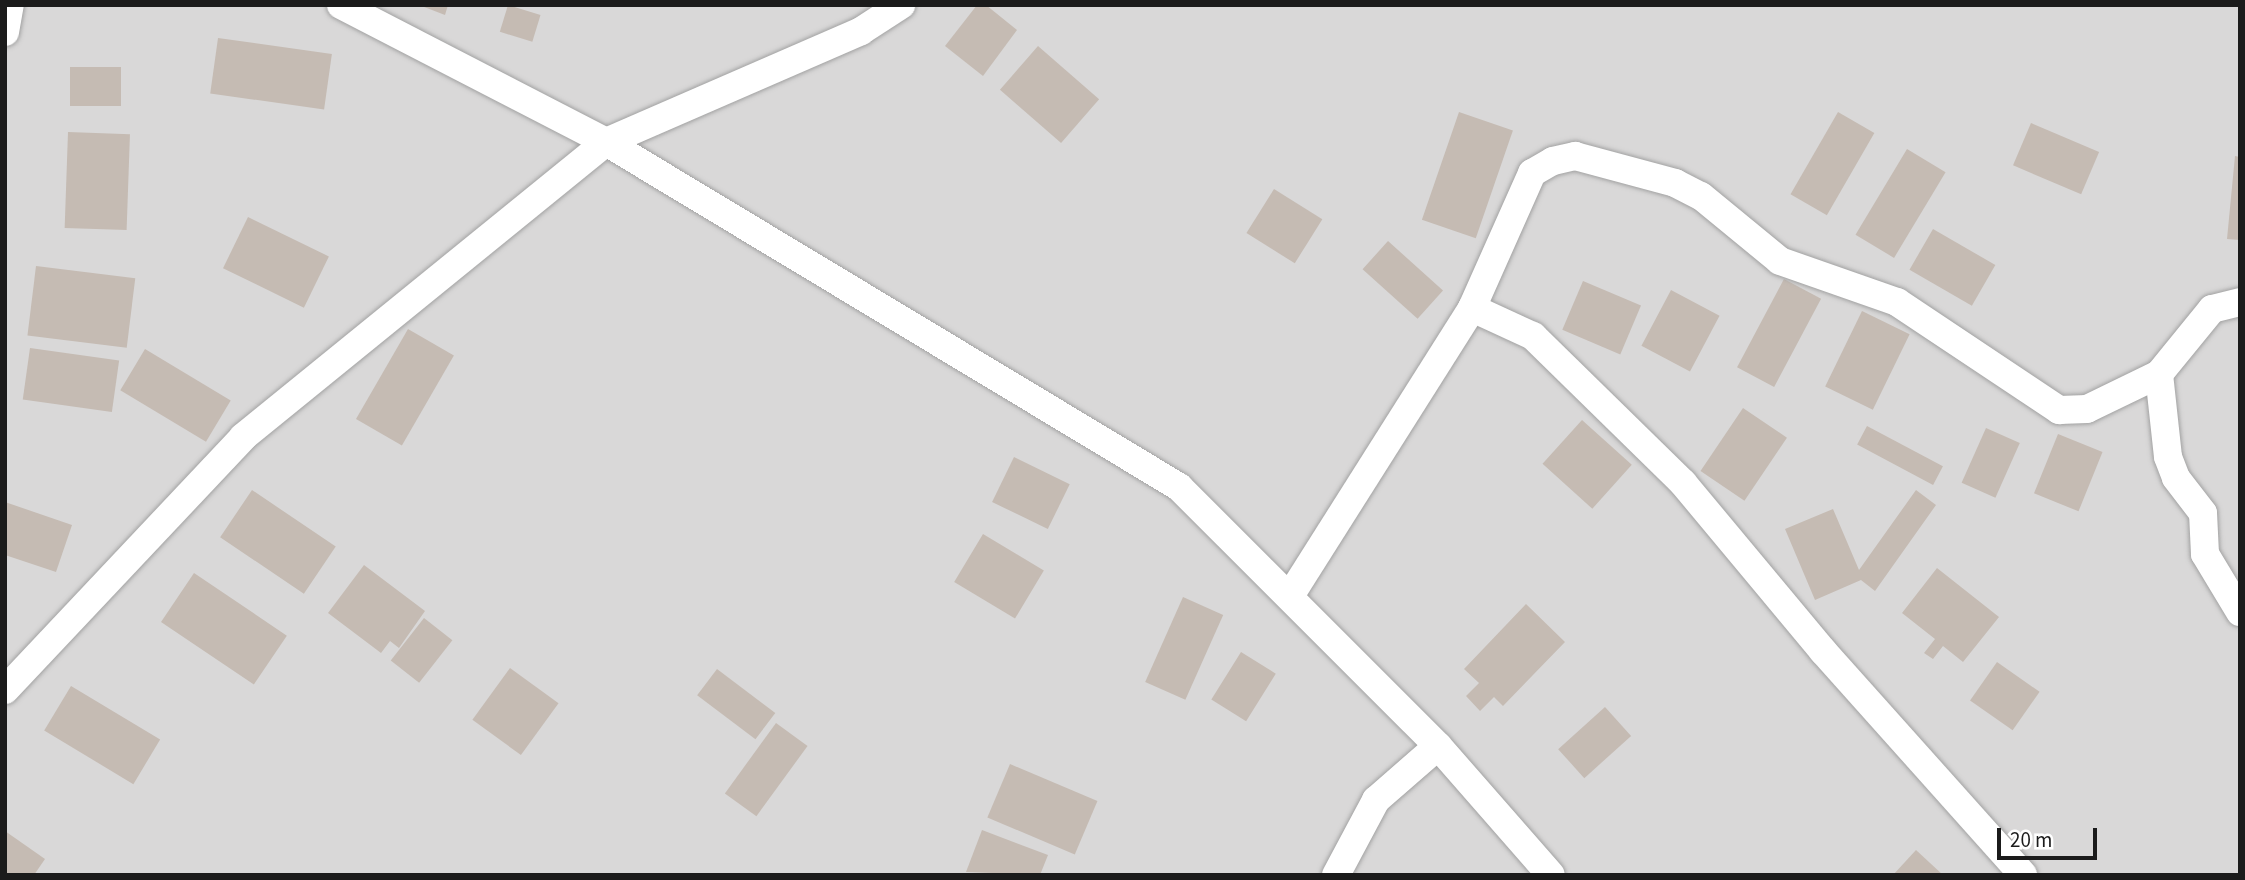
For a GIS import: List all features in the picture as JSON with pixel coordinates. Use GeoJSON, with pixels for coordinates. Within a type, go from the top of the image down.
{"type":"FeatureCollection","features":[{"type":"Feature","properties":{"kind":"street"},"geometry":{"type":"LineString","coordinates":[[5,32],[10,5]]}},
{"type":"Feature","properties":{"kind":"street"},"geometry":{"type":"LineString","coordinates":[[341,5],[606,142],[1179,487],[1438,746],[1551,875]]}},
{"type":"Feature","properties":{"kind":"street"},"geometry":{"type":"LineString","coordinates":[[5,690],[243,437],[606,142],[861,31],[901,5]]}},
{"type":"Feature","properties":{"kind":"street"},"geometry":{"type":"LineString","coordinates":[[1290,596],[1472,308],[1532,173],[1575,156],[1675,183],[1701,196],[1780,261],[1897,302],[2059,410],[2087,409],[2160,374],[2213,309],[2240,302]]}},
{"type":"Feature","properties":{"kind":"street"},"geometry":{"type":"LineString","coordinates":[[1472,308],[1533,336],[1683,483],[1823,651],[2023,875]]}},
{"type":"Feature","properties":{"kind":"street"},"geometry":{"type":"LineString","coordinates":[[2160,374],[2168,457],[2176,478],[2203,513],[2205,554],[2240,612]]}},
{"type":"Feature","properties":{"kind":"street"},"geometry":{"type":"LineString","coordinates":[[1336,875],[1376,800],[1438,746]]}},
{"type":"Feature","properties":{"kind":"shaded area"},"geometry":{"type":"Polygon","coordinates":[[[5,5],[2240,5],[2240,875],[5,875],[5,5]]]}},
{"type":"Feature","properties":{"kind":"building"},"geometry":{"type":"Polygon","coordinates":[[[419,5],[448,5],[445,15],[419,5]]]}},
{"type":"Feature","properties":{"kind":"building"},"geometry":{"type":"Polygon","coordinates":[[[508,5],[541,15],[532,42],[500,32],[508,5]]]}},
{"type":"Feature","properties":{"kind":"building"},"geometry":{"type":"Polygon","coordinates":[[[977,5],[986,5],[1017,30],[983,76],[945,46],[977,5]]]}},
{"type":"Feature","properties":{"kind":"building"},"geometry":{"type":"Polygon","coordinates":[[[218,38],[332,54],[324,109],[210,93],[218,38]]]}},
{"type":"Feature","properties":{"kind":"building"},"geometry":{"type":"Polygon","coordinates":[[[1038,46],[1099,99],[1061,143],[1000,90],[1038,46]]]}},
{"type":"Feature","properties":{"kind":"building"},"geometry":{"type":"Polygon","coordinates":[[[70,67],[121,67],[121,106],[70,106],[70,67]]]}},
{"type":"Feature","properties":{"kind":"building"},"geometry":{"type":"Polygon","coordinates":[[[1459,112],[1513,131],[1476,238],[1422,220],[1459,112]]]}},
{"type":"Feature","properties":{"kind":"building"},"geometry":{"type":"Polygon","coordinates":[[[1838,112],[1874,133],[1827,215],[1790,194],[1838,112]]]}},
{"type":"Feature","properties":{"kind":"building"},"geometry":{"type":"Polygon","coordinates":[[[2031,123],[2099,152],[2081,194],[2013,165],[2031,123]]]}},
{"type":"Feature","properties":{"kind":"building"},"geometry":{"type":"Polygon","coordinates":[[[68,132],[130,134],[127,230],[65,228],[68,132]]]}},
{"type":"Feature","properties":{"kind":"building"},"geometry":{"type":"Polygon","coordinates":[[[1907,149],[1946,172],[1894,258],[1855,235],[1907,149]]]}},
{"type":"Feature","properties":{"kind":"building"},"geometry":{"type":"Polygon","coordinates":[[[2235,156],[2240,157],[2240,240],[2227,239],[2235,156]]]}},
{"type":"Feature","properties":{"kind":"building"},"geometry":{"type":"Polygon","coordinates":[[[1274,189],[1322,219],[1295,263],[1246,233],[1274,189]]]}},
{"type":"Feature","properties":{"kind":"building"},"geometry":{"type":"Polygon","coordinates":[[[248,217],[329,256],[304,308],[223,268],[248,217]]]}},
{"type":"Feature","properties":{"kind":"building"},"geometry":{"type":"Polygon","coordinates":[[[1933,229],[1995,265],[1972,306],[1910,270],[1933,229]]]}},
{"type":"Feature","properties":{"kind":"building"},"geometry":{"type":"Polygon","coordinates":[[[1388,241],[1443,291],[1418,319],[1363,269],[1388,241]]]}},
{"type":"Feature","properties":{"kind":"building"},"geometry":{"type":"Polygon","coordinates":[[[36,266],[135,278],[127,348],[27,335],[36,266]]]}},
{"type":"Feature","properties":{"kind":"building"},"geometry":{"type":"Polygon","coordinates":[[[1784,279],[1821,299],[1774,387],[1737,367],[1784,279]]]}},
{"type":"Feature","properties":{"kind":"building"},"geometry":{"type":"Polygon","coordinates":[[[1583,281],[1641,306],[1620,354],[1562,330],[1583,281]]]}},
{"type":"Feature","properties":{"kind":"building"},"geometry":{"type":"Polygon","coordinates":[[[1671,290],[1720,316],[1690,371],[1641,346],[1671,290]]]}},
{"type":"Feature","properties":{"kind":"building"},"geometry":{"type":"Polygon","coordinates":[[[1862,311],[1910,334],[1873,410],[1825,386],[1862,311]]]}},
{"type":"Feature","properties":{"kind":"building"},"geometry":{"type":"Polygon","coordinates":[[[408,329],[454,356],[402,446],[356,419],[408,329]]]}},
{"type":"Feature","properties":{"kind":"building"},"geometry":{"type":"Polygon","coordinates":[[[30,348],[119,361],[112,412],[23,399],[30,348]]]}},
{"type":"Feature","properties":{"kind":"building"},"geometry":{"type":"Polygon","coordinates":[[[145,349],[231,401],[206,442],[120,390],[145,349]]]}},
{"type":"Feature","properties":{"kind":"building"},"geometry":{"type":"Polygon","coordinates":[[[1743,408],[1787,438],[1744,501],[1701,471],[1743,408]]]}},
{"type":"Feature","properties":{"kind":"building"},"geometry":{"type":"Polygon","coordinates":[[[1582,420],[1632,465],[1592,509],[1543,464],[1582,420]]]}},
{"type":"Feature","properties":{"kind":"building"},"geometry":{"type":"Polygon","coordinates":[[[1867,426],[1943,466],[1933,485],[1857,445],[1867,426]]]}},
{"type":"Feature","properties":{"kind":"building"},"geometry":{"type":"Polygon","coordinates":[[[1986,428],[2020,443],[1995,498],[1962,483],[1986,428]]]}},
{"type":"Feature","properties":{"kind":"building"},"geometry":{"type":"Polygon","coordinates":[[[2058,434],[2103,452],[2079,511],[2034,493],[2058,434]]]}},
{"type":"Feature","properties":{"kind":"building"},"geometry":{"type":"Polygon","coordinates":[[[1014,457],[1070,484],[1048,529],[992,502],[1014,457]]]}},
{"type":"Feature","properties":{"kind":"building"},"geometry":{"type":"Polygon","coordinates":[[[252,490],[336,546],[304,594],[220,537],[252,490]]]}},
{"type":"Feature","properties":{"kind":"building"},"geometry":{"type":"Polygon","coordinates":[[[1916,490],[1936,505],[1875,591],[1861,580],[1815,600],[1785,529],[1833,509],[1859,570],[1916,490]]]}},
{"type":"Feature","properties":{"kind":"building"},"geometry":{"type":"Polygon","coordinates":[[[5,502],[72,525],[56,572],[5,555],[5,502]]]}},
{"type":"Feature","properties":{"kind":"building"},"geometry":{"type":"Polygon","coordinates":[[[983,534],[1044,571],[1015,619],[954,582],[983,534]]]}},
{"type":"Feature","properties":{"kind":"building"},"geometry":{"type":"Polygon","coordinates":[[[364,565],[425,611],[399,648],[390,641],[381,653],[328,613],[364,565]]]}},
{"type":"Feature","properties":{"kind":"building"},"geometry":{"type":"Polygon","coordinates":[[[1937,568],[1999,617],[1963,662],[1943,646],[1933,659],[1924,653],[1935,639],[1902,613],[1937,568]]]}},
{"type":"Feature","properties":{"kind":"building"},"geometry":{"type":"Polygon","coordinates":[[[194,573],[287,636],[254,685],[161,622],[194,573]]]}},
{"type":"Feature","properties":{"kind":"building"},"geometry":{"type":"Polygon","coordinates":[[[1183,597],[1223,615],[1185,700],[1145,682],[1183,597]]]}},
{"type":"Feature","properties":{"kind":"building"},"geometry":{"type":"Polygon","coordinates":[[[1526,604],[1565,642],[1503,706],[1494,697],[1480,711],[1466,696],[1479,683],[1464,669],[1526,604]]]}},
{"type":"Feature","properties":{"kind":"building"},"geometry":{"type":"Polygon","coordinates":[[[424,618],[452,640],[419,683],[391,661],[424,618]]]}},
{"type":"Feature","properties":{"kind":"building"},"geometry":{"type":"Polygon","coordinates":[[[1241,652],[1276,674],[1246,721],[1211,699],[1241,652]]]}},
{"type":"Feature","properties":{"kind":"building"},"geometry":{"type":"Polygon","coordinates":[[[1997,662],[2040,692],[2013,730],[1970,701],[1997,662]]]}},
{"type":"Feature","properties":{"kind":"building"},"geometry":{"type":"Polygon","coordinates":[[[510,668],[559,703],[521,755],[472,720],[510,668]]]}},
{"type":"Feature","properties":{"kind":"building"},"geometry":{"type":"Polygon","coordinates":[[[717,669],[775,713],[755,739],[697,695],[717,669]]]}},
{"type":"Feature","properties":{"kind":"building"},"geometry":{"type":"Polygon","coordinates":[[[71,686],[160,740],[133,784],[44,731],[71,686]]]}},
{"type":"Feature","properties":{"kind":"building"},"geometry":{"type":"Polygon","coordinates":[[[1605,707],[1631,736],[1584,778],[1558,749],[1605,707]]]}},
{"type":"Feature","properties":{"kind":"building"},"geometry":{"type":"Polygon","coordinates":[[[776,723],[808,746],[756,816],[725,793],[776,723]]]}},
{"type":"Feature","properties":{"kind":"building"},"geometry":{"type":"Polygon","coordinates":[[[1010,764],[1097,801],[1075,855],[987,817],[1010,764]]]}},
{"type":"Feature","properties":{"kind":"building"},"geometry":{"type":"Polygon","coordinates":[[[982,830],[1048,855],[1040,875],[966,872],[982,830]]]}},
{"type":"Feature","properties":{"kind":"building"},"geometry":{"type":"Polygon","coordinates":[[[5,831],[45,859],[34,875],[5,875],[5,831]]]}},
{"type":"Feature","properties":{"kind":"building"},"geometry":{"type":"Polygon","coordinates":[[[1916,850],[1943,875],[1893,875],[1916,850]]]}}]}
